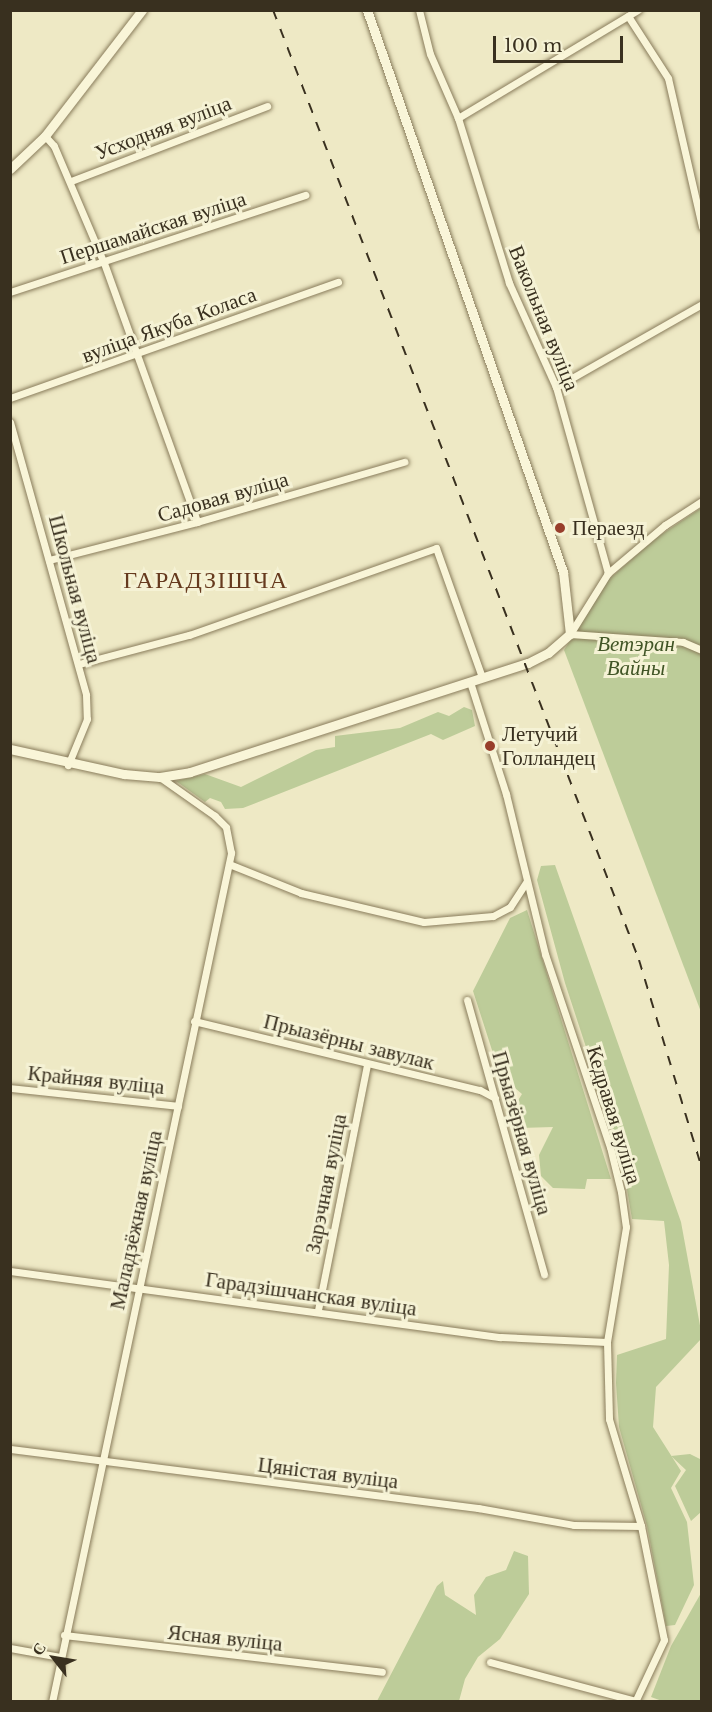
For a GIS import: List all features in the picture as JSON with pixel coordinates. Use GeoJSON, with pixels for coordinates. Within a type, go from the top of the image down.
{"type":"FeatureCollection","features":[{"type":"Feature","properties":{"kind":"main road"},"geometry":{"type":"LineString","coordinates":[[10,169],[45,136],[142,10]]}},
{"type":"Feature","properties":{"kind":"main road"},"geometry":{"type":"LineString","coordinates":[[10,749],[68,765],[160,777],[190,772],[470,682],[548,654],[570,634],[563,572],[367,10]]}},
{"type":"Feature","properties":{"kind":"street","name":"Вакольная вуліца"},"geometry":{"type":"LineString","coordinates":[[419,10],[430,54],[458,118],[509,283],[556,387],[608,573]]}},
{"type":"Feature","properties":{"kind":"street"},"geometry":{"type":"LineString","coordinates":[[458,118],[638,10]]}},
{"type":"Feature","properties":{"kind":"street"},"geometry":{"type":"LineString","coordinates":[[628,16],[668,78],[702,228]]}},
{"type":"Feature","properties":{"kind":"street","name":"Усходняя вуліца"},"geometry":{"type":"LineString","coordinates":[[70,181],[267,106]]}},
{"type":"Feature","properties":{"kind":"street"},"geometry":{"type":"LineString","coordinates":[[45,136],[54,146],[104,263],[197,522]]}},
{"type":"Feature","properties":{"kind":"street","name":"Першамайская вуліца"},"geometry":{"type":"LineString","coordinates":[[10,292],[104,263],[305,195]]}},
{"type":"Feature","properties":{"kind":"street","name":"вуліца Якуба Коласа"},"geometry":{"type":"LineString","coordinates":[[10,398],[138,355],[338,282]]}},
{"type":"Feature","properties":{"kind":"street"},"geometry":{"type":"LineString","coordinates":[[556,387],[702,304]]}},
{"type":"Feature","properties":{"kind":"street","name":"Школьная вуліца"},"geometry":{"type":"LineString","coordinates":[[10,422],[80,664],[87,719],[68,765]]}},
{"type":"Feature","properties":{"kind":"street","name":"Садовая вуліца"},"geometry":{"type":"LineString","coordinates":[[49,560],[197,522],[404,462]]}},
{"type":"Feature","properties":{"kind":"street"},"geometry":{"type":"LineString","coordinates":[[702,501],[665,525],[608,573],[590,597],[570,634],[684,642],[702,650]]}},
{"type":"Feature","properties":{"kind":"street"},"geometry":{"type":"LineString","coordinates":[[80,664],[189,635],[436,548],[482,677]]}},
{"type":"Feature","properties":{"kind":"street","name":"Кедравая вуліца"},"geometry":{"type":"LineString","coordinates":[[470,682],[506,794],[526,882],[621,1192],[626,1227],[607,1342],[609,1419],[641,1526],[664,1640],[636,1701]]}},
{"type":"Feature","properties":{"kind":"street","name":"Маладзёжная вуліца"},"geometry":{"type":"LineString","coordinates":[[52,1701],[64,1635],[229,864],[231,841],[226,827],[160,777]]}},
{"type":"Feature","properties":{"kind":"street"},"geometry":{"type":"LineString","coordinates":[[229,864],[302,893],[424,922],[493,916],[510,907],[526,882]]}},
{"type":"Feature","properties":{"kind":"street","name":"Прыазёрная вуліца"},"geometry":{"type":"LineString","coordinates":[[467,1000],[544,1274]]}},
{"type":"Feature","properties":{"kind":"street","name":"Прыазёрны завулак"},"geometry":{"type":"LineString","coordinates":[[194,1021],[367,1065],[480,1090],[495,1098]]}},
{"type":"Feature","properties":{"kind":"street","name":"Зарэчная вуліца"},"geometry":{"type":"LineString","coordinates":[[318,1310],[367,1065]]}},
{"type":"Feature","properties":{"kind":"street","name":"Крайняя вуліца"},"geometry":{"type":"LineString","coordinates":[[10,1088],[177,1106]]}},
{"type":"Feature","properties":{"kind":"street","name":"Гарадзішчанская вуліца"},"geometry":{"type":"LineString","coordinates":[[10,1271],[501,1336],[607,1342]]}},
{"type":"Feature","properties":{"kind":"street","name":"Цяністая вуліца"},"geometry":{"type":"LineString","coordinates":[[10,1449],[478,1508],[574,1525],[641,1526]]}},
{"type":"Feature","properties":{"kind":"street","name":"Ясная вуліца"},"geometry":{"type":"LineString","coordinates":[[64,1635],[382,1672]]}},
{"type":"Feature","properties":{"kind":"street"},"geometry":{"type":"LineString","coordinates":[[10,1648],[60,1657]]}},
{"type":"Feature","properties":{"kind":"street"},"geometry":{"type":"LineString","coordinates":[[490,1662],[636,1701]]}},
{"type":"Feature","properties":{"kind":"green space","name":"Ветэран Вайны"},"geometry":{"type":"Polygon","coordinates":[[[701,508],[701,1012],[564,650],[609,579],[656,538],[701,508]]]}},
{"type":"Feature","properties":{"kind":"green space"},"geometry":{"type":"Polygon","coordinates":[[[464,707],[472,710],[475,726],[443,740],[431,734],[243,808],[225,809],[221,802],[210,798],[205,802],[176,781],[205,774],[241,787],[316,750],[335,747],[335,736],[400,728],[438,712],[449,716],[464,707]]]}},
{"type":"Feature","properties":{"kind":"green space"},"geometry":{"type":"Polygon","coordinates":[[[555,865],[681,1222],[701,1331],[701,1339],[656,1387],[653,1427],[681,1471],[671,1488],[687,1522],[694,1585],[675,1625],[666,1626],[647,1526],[619,1427],[616,1383],[617,1355],[666,1339],[669,1265],[664,1221],[632,1219],[621,1154],[565,983],[537,880],[541,866],[555,865]]]}},
{"type":"Feature","properties":{"kind":"green space"},"geometry":{"type":"Polygon","coordinates":[[[527,910],[611,1179],[587,1179],[585,1189],[553,1188],[541,1176],[539,1155],[553,1127],[520,1128],[509,1115],[522,1094],[500,1075],[473,991],[510,918],[527,910]]]}},
{"type":"Feature","properties":{"kind":"green space"},"geometry":{"type":"Polygon","coordinates":[[[690,1454],[702,1460],[701,1512],[691,1521],[675,1486],[686,1470],[671,1456],[690,1454]]]}},
{"type":"Feature","properties":{"kind":"green space"},"geometry":{"type":"Polygon","coordinates":[[[514,1551],[528,1556],[529,1594],[500,1639],[478,1657],[465,1679],[459,1701],[377,1701],[437,1586],[443,1581],[445,1595],[476,1615],[474,1595],[486,1577],[506,1570],[514,1551]]]}},
{"type":"Feature","properties":{"kind":"green space"},"geometry":{"type":"Polygon","coordinates":[[[701,1593],[701,1701],[662,1701],[651,1697],[671,1646],[701,1593]]]}},
{"type":"Feature","properties":{"kind":"railway"},"geometry":{"type":"LineString","coordinates":[[273,10],[639,960],[702,1169]]}},
{"type":"Feature","properties":{"kind":"place","name":"Пераезд"},"geometry":{"type":"Point","coordinates":[560,528]}},
{"type":"Feature","properties":{"kind":"place","name":"Летучий Голландец"},"geometry":{"type":"Point","coordinates":[490,746]}},
{"type":"Feature","properties":{"kind":"district","name":"ГАРАДЗІШЧА"},"geometry":{"type":"Point","coordinates":[206,580]}}]}
